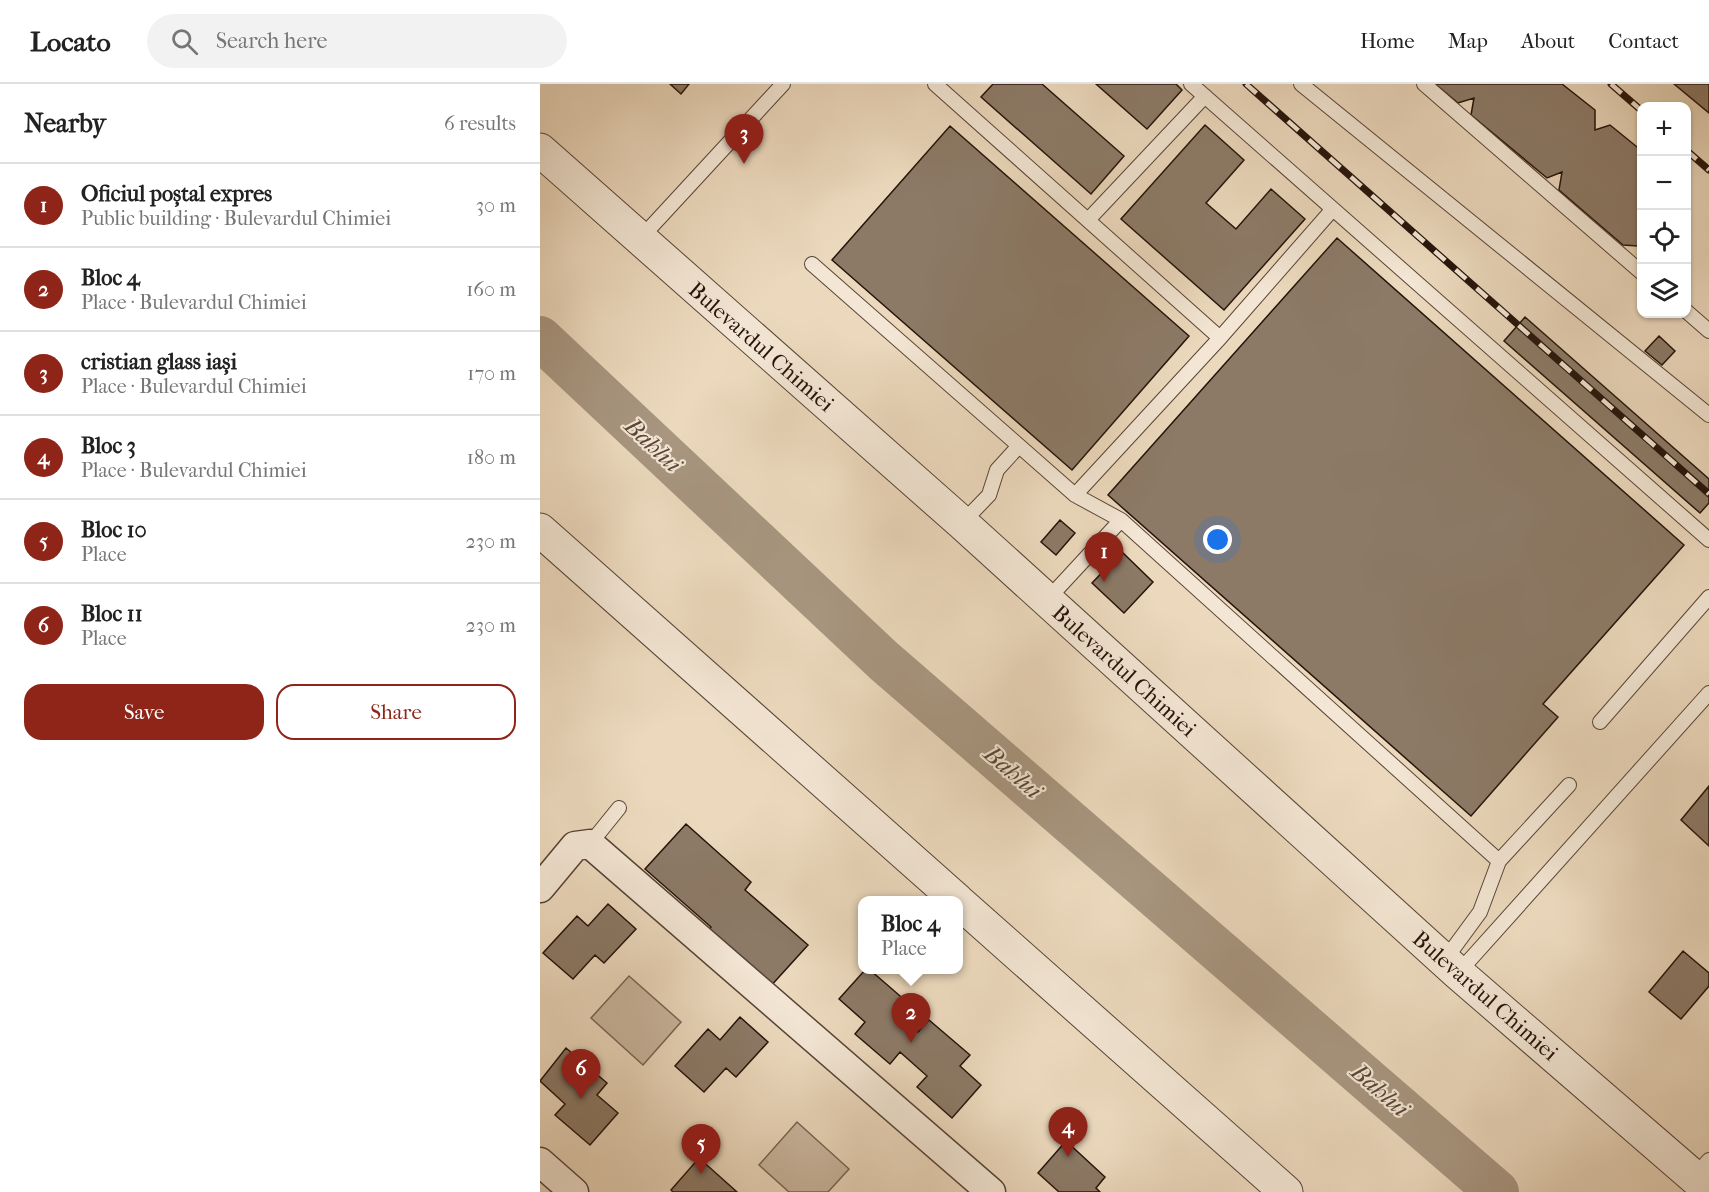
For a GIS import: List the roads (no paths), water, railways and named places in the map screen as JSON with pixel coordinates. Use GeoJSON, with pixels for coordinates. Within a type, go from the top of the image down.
{"type":"FeatureCollection","features":[{"type":"Feature","properties":{"kind":"street","name":"Bulevardul Chimiei"},"geometry":{"type":"LineString","coordinates":[[540,150],[639,240],[962,523],[1451,967],[1704,1176]]}},
{"type":"Feature","properties":{"kind":"street"},"geometry":{"type":"LineString","coordinates":[[540,530],[952,896]]}},
{"type":"Feature","properties":{"kind":"street"},"geometry":{"type":"LineString","coordinates":[[540,888],[575,846],[590,844],[991,1192]]}},
{"type":"Feature","properties":{"kind":"street"},"geometry":{"type":"LineString","coordinates":[[963,905],[1286,1192]]}},
{"type":"Feature","properties":{"kind":"street"},"geometry":{"type":"LineString","coordinates":[[540,1162],[574,1192]]}},
{"type":"Feature","properties":{"kind":"lane"},"geometry":{"type":"LineString","coordinates":[[639,240],[783,84]]}},
{"type":"Feature","properties":{"kind":"lane"},"geometry":{"type":"LineString","coordinates":[[1191,84],[1709,540]]}},
{"type":"Feature","properties":{"kind":"lane"},"geometry":{"type":"LineString","coordinates":[[1302,84],[1709,415]]}},
{"type":"Feature","properties":{"kind":"lane"},"geometry":{"type":"LineString","coordinates":[[1424,84],[1637,270]]}},
{"type":"Feature","properties":{"kind":"lane"},"geometry":{"type":"LineString","coordinates":[[942,86],[1220,338]]}},
{"type":"Feature","properties":{"kind":"lane"},"geometry":{"type":"LineString","coordinates":[[1088,220],[1205,96]]}},
{"type":"Feature","properties":{"kind":"lane"},"geometry":{"type":"LineString","coordinates":[[1075,495],[1220,338],[1332,210]]}},
{"type":"Feature","properties":{"kind":"lane"},"geometry":{"type":"LineString","coordinates":[[812,264],[1075,495],[1121,520],[1499,861]]}},
{"type":"Feature","properties":{"kind":"lane"},"geometry":{"type":"LineString","coordinates":[[1691,316],[1709,331]]}},
{"type":"Feature","properties":{"kind":"lane"},"geometry":{"type":"LineString","coordinates":[[962,523],[989,495],[997,470],[1018,447]]}},
{"type":"Feature","properties":{"kind":"lane"},"geometry":{"type":"LineString","coordinates":[[1046,601],[1121,520]]}},
{"type":"Feature","properties":{"kind":"lane"},"geometry":{"type":"LineString","coordinates":[[1600,722],[1709,597]]}},
{"type":"Feature","properties":{"kind":"lane"},"geometry":{"type":"LineString","coordinates":[[1451,967],[1709,693]]}},
{"type":"Feature","properties":{"kind":"lane"},"geometry":{"type":"LineString","coordinates":[[1451,967],[1480,912],[1499,861],[1569,785]]}},
{"type":"Feature","properties":{"kind":"lane"},"geometry":{"type":"LineString","coordinates":[[590,844],[619,808]]}},
{"type":"Feature","properties":{"kind":"waterway","name":"Bahlui"},"geometry":{"type":"LineString","coordinates":[[540,338],[884,661],[1497,1192]]}},
{"type":"Feature","properties":{"kind":"railway"},"geometry":{"type":"LineString","coordinates":[[1246,84],[1709,494]]}},
{"type":"Feature","properties":{"kind":"railway"},"geometry":{"type":"LineString","coordinates":[[1611,84],[1637,107]]}},
{"type":"Feature","properties":{"kind":"railway"},"geometry":{"type":"LineString","coordinates":[[1691,154],[1709,170]]}},
{"type":"Feature","properties":{"kind":"place","name":"cristian glass iași"},"geometry":{"type":"Point","coordinates":[744,164]}},
{"type":"Feature","properties":{"kind":"place","name":"Oficiul poștal expres"},"geometry":{"type":"Point","coordinates":[1104,582]}},
{"type":"Feature","properties":{"kind":"place","name":"Bloc 4"},"geometry":{"type":"Point","coordinates":[911,1043]}},
{"type":"Feature","properties":{"kind":"place","name":"Bloc 11"},"geometry":{"type":"Point","coordinates":[581,1099]}},
{"type":"Feature","properties":{"kind":"place","name":"Bloc 3"},"geometry":{"type":"Point","coordinates":[1068,1157]}},
{"type":"Feature","properties":{"kind":"place","name":"Bloc 10"},"geometry":{"type":"Point","coordinates":[701,1174]}}]}
